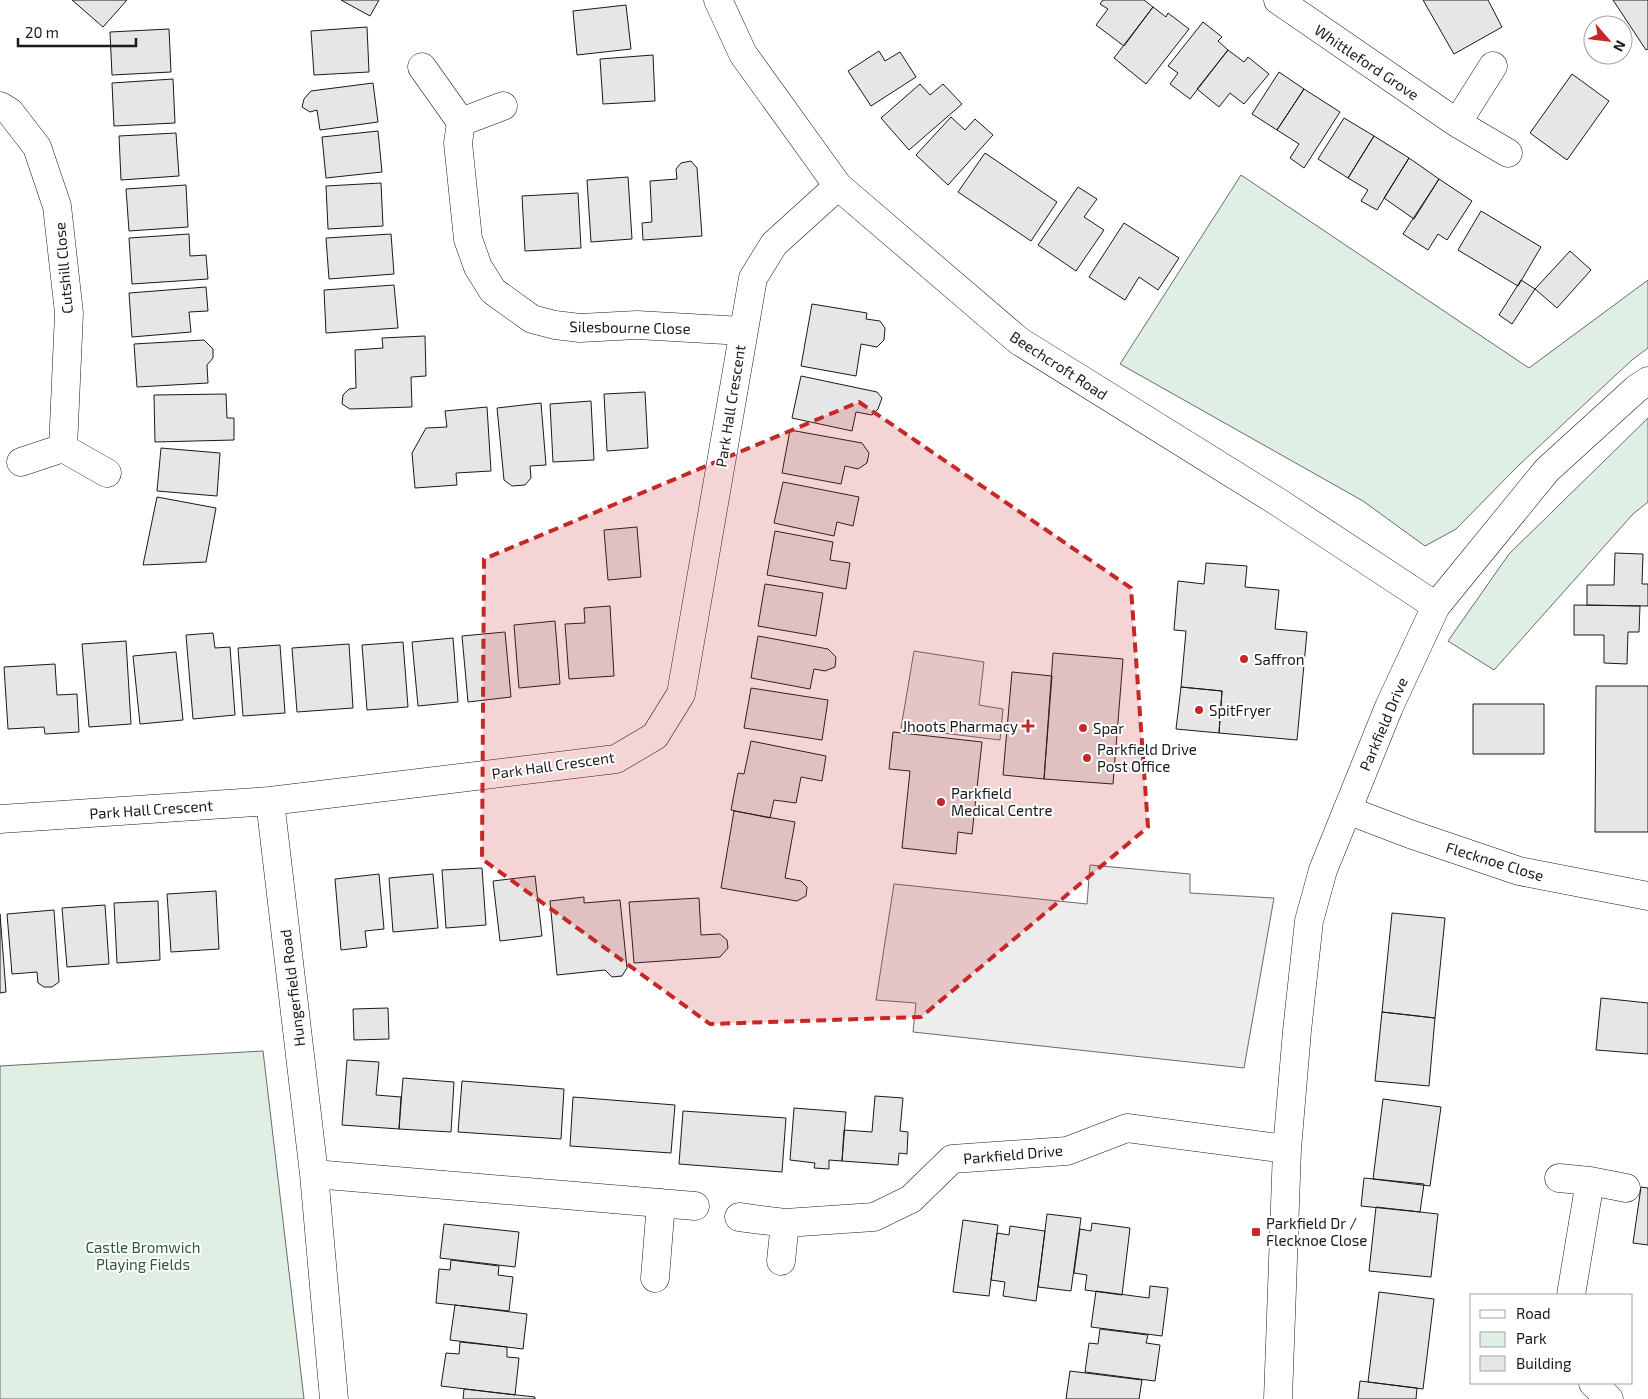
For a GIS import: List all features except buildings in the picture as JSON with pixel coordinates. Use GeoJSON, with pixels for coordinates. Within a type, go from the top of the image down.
{"type":"FeatureCollection","features":[{"type":"Feature","properties":{"kind":"street","name":"Beechcroft Road"},"geometry":{"type":"LineString","coordinates":[[718,0],[743,54],[838,186],[1019,341],[1278,502],[1436,606]]}},
{"type":"Feature","properties":{"kind":"street","name":"Whittleford Grove"},"geometry":{"type":"LineString","coordinates":[[1278,0],[1458,123],[1508,153]]}},
{"type":"Feature","properties":{"kind":"street"},"geometry":{"type":"LineString","coordinates":[[1458,123],[1493,66]]}},
{"type":"Feature","properties":{"kind":"street"},"geometry":{"type":"LineString","coordinates":[[422,67],[461,122],[503,106]]}},
{"type":"Feature","properties":{"kind":"street","name":"Cutshill Close"},"geometry":{"type":"LineString","coordinates":[[0,106],[10,112],[37,147],[57,206],[69,313],[63,448]]}},
{"type":"Feature","properties":{"kind":"street","name":"Silesbourne Close"},"geometry":{"type":"LineString","coordinates":[[461,122],[458,142],[468,239],[478,267],[493,291],[532,319],[555,325],[580,328],[637,325],[743,331]]}},
{"type":"Feature","properties":{"kind":"street","name":"Park Hall Crescent"},"geometry":{"type":"LineString","coordinates":[[0,819],[270,801],[616,759],[655,736],[681,694],[753,278],[774,244],[838,186]]}},
{"type":"Feature","properties":{"kind":"street","name":"Parkfield Drive"},"geometry":{"type":"LineString","coordinates":[[1278,1399],[1286,1149],[1310,922],[1323,870],[1389,707],[1436,606],[1546,470],[1636,389],[1648,381]]}},
{"type":"Feature","properties":{"kind":"street"},"geometry":{"type":"LineString","coordinates":[[21,462],[63,448],[107,473]]}},
{"type":"Feature","properties":{"kind":"street","name":"Hungerfield Road"},"geometry":{"type":"LineString","coordinates":[[270,801],[314,1174],[334,1399]]}},
{"type":"Feature","properties":{"kind":"street","name":"Flecknoe Close"},"geometry":{"type":"LineString","coordinates":[[1347,810],[1410,834],[1519,871],[1648,896]]}},
{"type":"Feature","properties":{"kind":"street","name":"Parkfield Drive"},"geometry":{"type":"LineString","coordinates":[[739,1217],[785,1223],[874,1217],[911,1199],[952,1159],[1067,1151],[1127,1128],[1286,1149]]}},
{"type":"Feature","properties":{"kind":"street"},"geometry":{"type":"LineString","coordinates":[[314,1174],[695,1206]]}},
{"type":"Feature","properties":{"kind":"street"},"geometry":{"type":"LineString","coordinates":[[1558,1178],[1590,1181],[1626,1188]]}},
{"type":"Feature","properties":{"kind":"street"},"geometry":{"type":"LineString","coordinates":[[1571,1294],[1590,1181]]}},
{"type":"Feature","properties":{"kind":"street"},"geometry":{"type":"LineString","coordinates":[[655,1278],[662,1203]]}},
{"type":"Feature","properties":{"kind":"street"},"geometry":{"type":"LineString","coordinates":[[782,1261],[785,1223]]}},
{"type":"Feature","properties":{"kind":"street"},"geometry":{"type":"LineString","coordinates":[[1594,1384],[1609,1399]]}},
{"type":"Feature","properties":{"kind":"highlighted area"},"geometry":{"type":"Polygon","coordinates":[[[859,402],[1131,588],[1148,827],[921,1017],[710,1024],[482,859],[484,559],[859,402]]]}},
{"type":"Feature","properties":{"kind":"green space"},"geometry":{"type":"Polygon","coordinates":[[[1241,175],[1529,368],[1648,280],[1648,348],[1632,360],[1519,465],[1456,529],[1425,546],[1363,501],[1120,364],[1241,175]]]}},
{"type":"Feature","properties":{"kind":"green space"},"geometry":{"type":"Polygon","coordinates":[[[1648,418],[1648,502],[1633,514],[1494,670],[1448,641],[1509,554],[1648,418]]]}},
{"type":"Feature","properties":{"kind":"green space","name":"Castle Bromwich Playing Fields"},"geometry":{"type":"Polygon","coordinates":[[[263,1051],[304,1399],[0,1399],[0,1066],[263,1051]]]}},
{"type":"Feature","properties":{"kind":"shaded area"},"geometry":{"type":"Polygon","coordinates":[[[914,651],[984,662],[979,705],[1003,709],[1000,740],[901,728],[914,651]]]}},
{"type":"Feature","properties":{"kind":"shaded area"},"geometry":{"type":"Polygon","coordinates":[[[1090,865],[1190,874],[1190,893],[1274,898],[1244,1068],[913,1032],[916,1003],[876,1000],[894,884],[1087,904],[1090,865]]]}},
{"type":"Feature","properties":{"kind":"place","name":"Saffron"},"geometry":{"type":"Point","coordinates":[1244,659]}},
{"type":"Feature","properties":{"kind":"place","name":"SpitFryer"},"geometry":{"type":"Point","coordinates":[1199,710]}},
{"type":"Feature","properties":{"kind":"place","name":"Jhoots Pharmacy"},"geometry":{"type":"Point","coordinates":[1028,726]}},
{"type":"Feature","properties":{"kind":"place","name":"Spar"},"geometry":{"type":"Point","coordinates":[1083,728]}},
{"type":"Feature","properties":{"kind":"place","name":"Parkfield Drive Post Office"},"geometry":{"type":"Point","coordinates":[1087,758]}},
{"type":"Feature","properties":{"kind":"place","name":"Parkfield Medical Centre"},"geometry":{"type":"Point","coordinates":[941,802]}},
{"type":"Feature","properties":{"kind":"place","name":"Parkfield Dr / Flecknoe Close"},"geometry":{"type":"Point","coordinates":[1256,1232]}}]}
